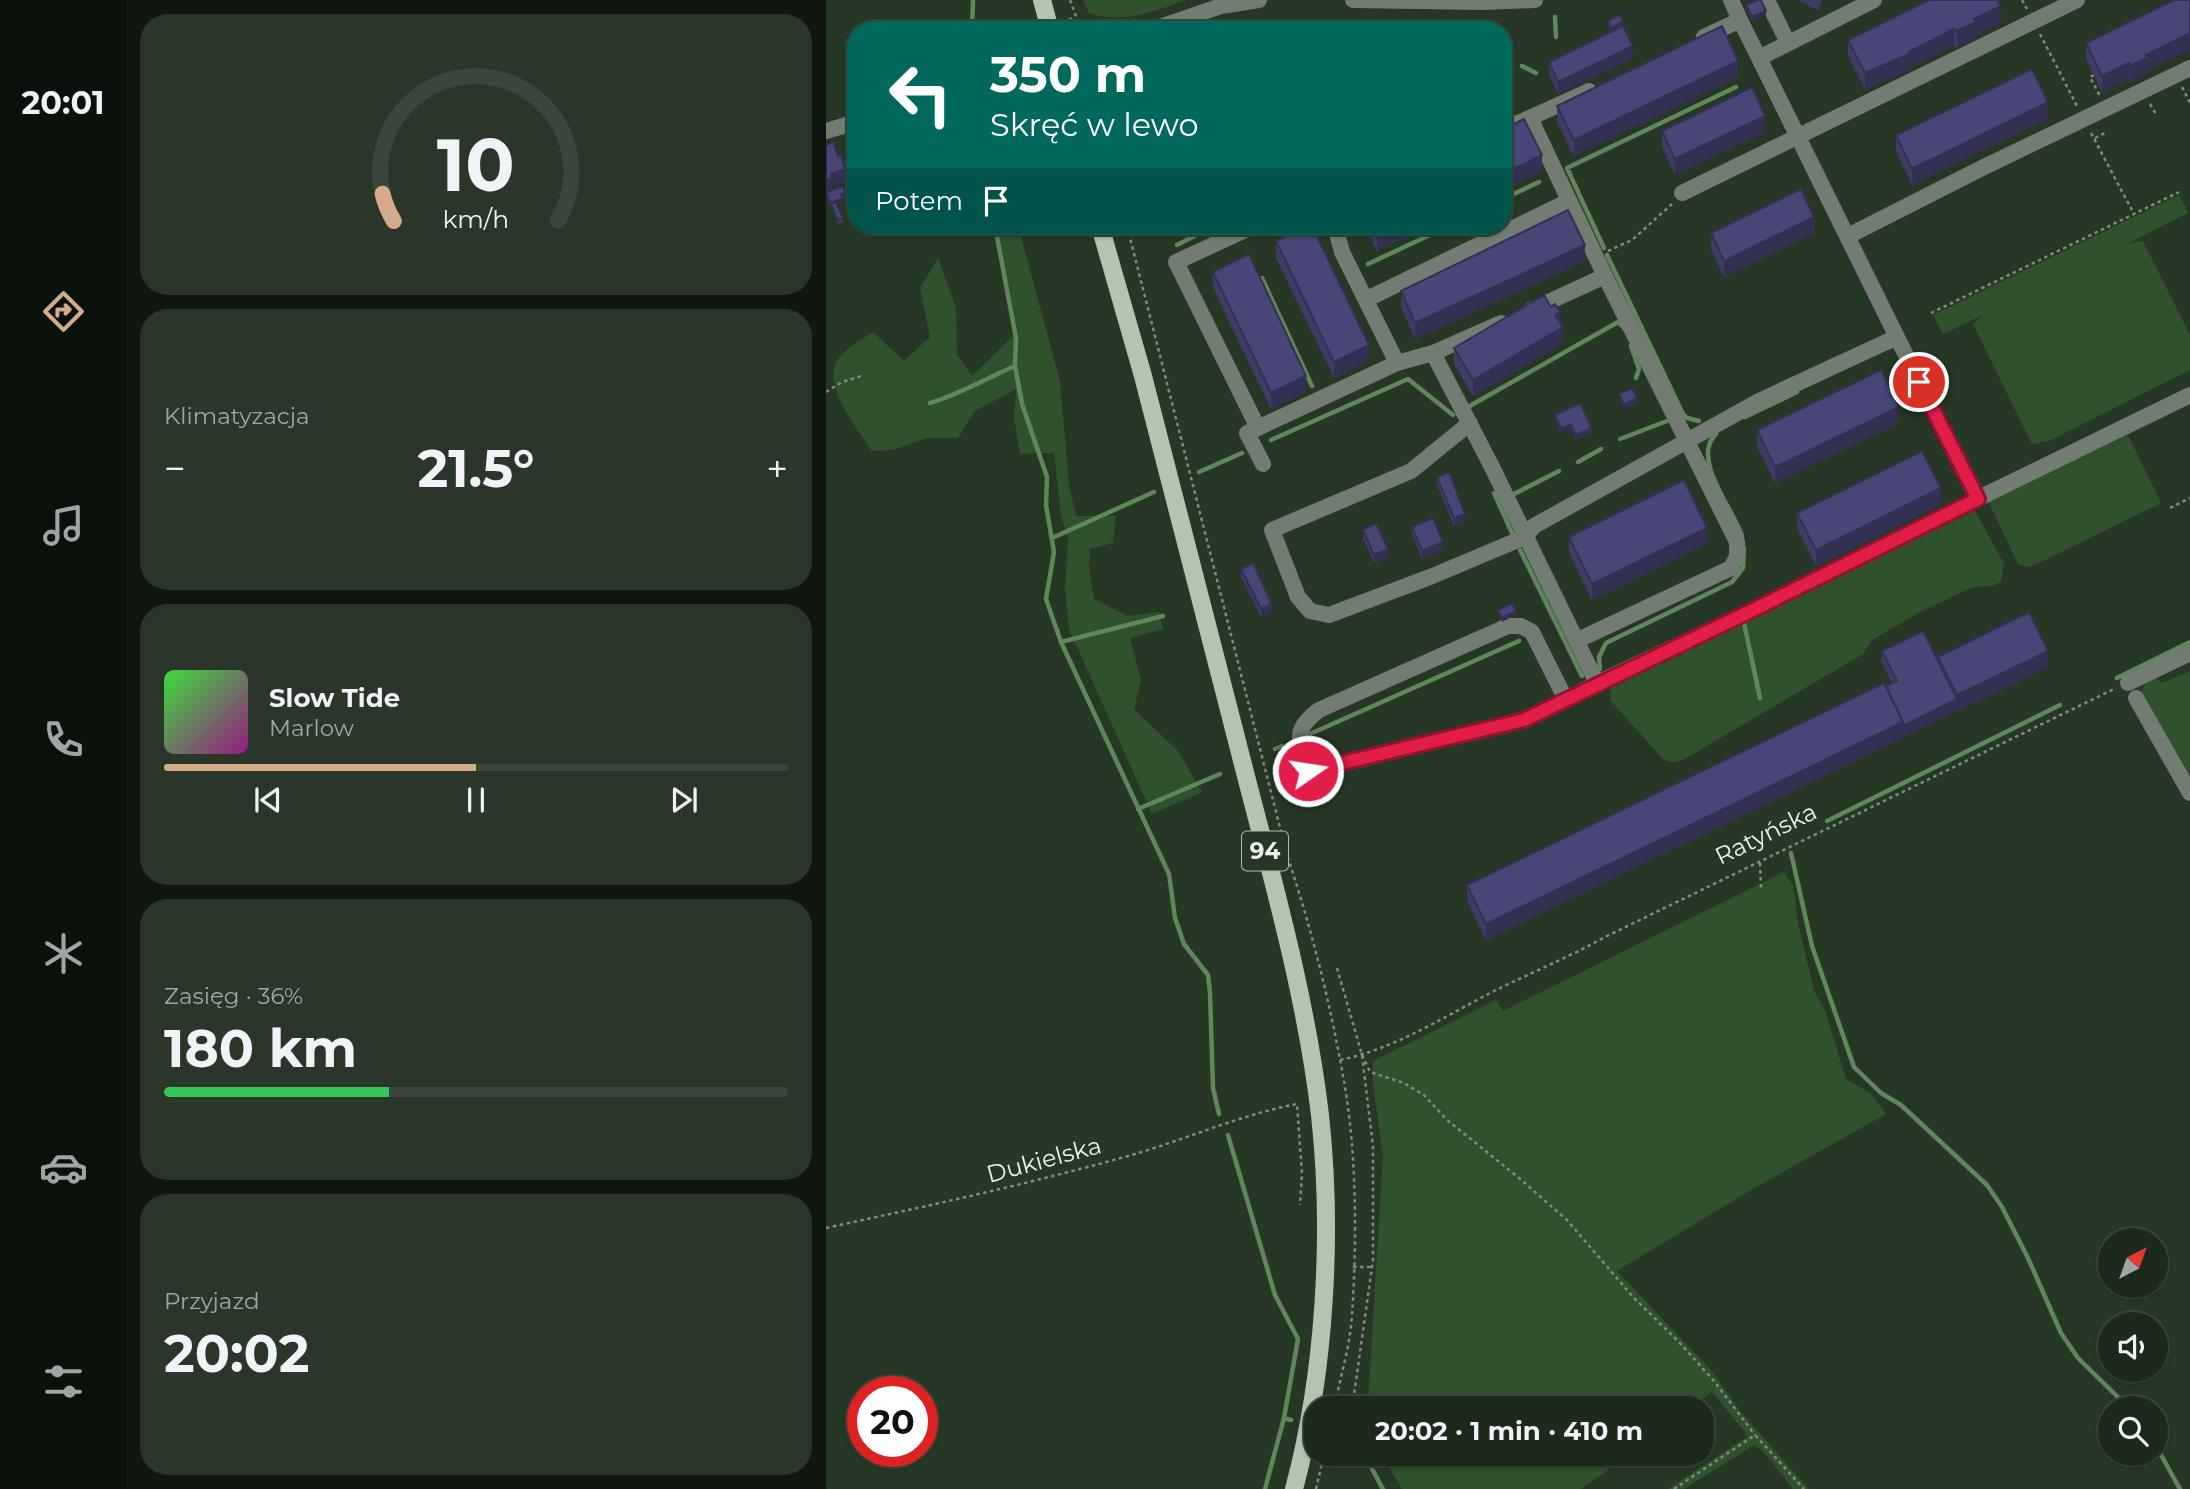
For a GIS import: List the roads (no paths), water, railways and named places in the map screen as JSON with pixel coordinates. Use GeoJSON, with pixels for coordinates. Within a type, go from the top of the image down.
{"type":"FeatureCollection","features":[{"type":"Feature","properties":{"kind":"main road"},"geometry":{"type":"LineString","coordinates":[[1042,0],[1048,21]]}},
{"type":"Feature","properties":{"kind":"main road","name":"94"},"geometry":{"type":"LineString","coordinates":[[1103,235],[1142,374],[1276,896],[1305,1021],[1320,1115],[1326,1212],[1322,1313],[1314,1388],[1294,1489]]}},
{"type":"Feature","properties":{"kind":"street"},"geometry":{"type":"LineString","coordinates":[[1178,21],[1221,6],[1259,0]]}},
{"type":"Feature","properties":{"kind":"street"},"geometry":{"type":"LineString","coordinates":[[1353,0],[1535,0]]}},
{"type":"Feature","properties":{"kind":"street"},"geometry":{"type":"LineString","coordinates":[[1731,0],[1978,499]]}},
{"type":"Feature","properties":{"kind":"street"},"geometry":{"type":"LineString","coordinates":[[1767,0],[1788,43]]}},
{"type":"Feature","properties":{"kind":"street"},"geometry":{"type":"LineString","coordinates":[[1759,58],[1874,0]]}},
{"type":"Feature","properties":{"kind":"street"},"geometry":{"type":"LineString","coordinates":[[1682,193],[2077,0]]}},
{"type":"Feature","properties":{"kind":"street"},"geometry":{"type":"LineString","coordinates":[[1693,42],[1740,20]]}},
{"type":"Feature","properties":{"kind":"street"},"geometry":{"type":"LineString","coordinates":[[1848,236],[2190,68]]}},
{"type":"Feature","properties":{"kind":"street"},"geometry":{"type":"LineString","coordinates":[[1512,126],[1609,82]]}},
{"type":"Feature","properties":{"kind":"street"},"geometry":{"type":"LineString","coordinates":[[1530,118],[1737,542],[1737,556],[1731,569],[1578,640]]}},
{"type":"Feature","properties":{"kind":"street"},"geometry":{"type":"LineString","coordinates":[[826,131],[847,125]]}},
{"type":"Feature","properties":{"kind":"street"},"geometry":{"type":"LineString","coordinates":[[1512,229],[1569,201]]}},
{"type":"Feature","properties":{"kind":"street"},"geometry":{"type":"LineString","coordinates":[[1234,235],[1176,262],[1258,428]]}},
{"type":"Feature","properties":{"kind":"street"},"geometry":{"type":"LineString","coordinates":[[1337,235],[1342,252],[1397,363]]}},
{"type":"Feature","properties":{"kind":"street"},"geometry":{"type":"LineString","coordinates":[[1367,299],[1499,235]]}},
{"type":"Feature","properties":{"kind":"street"},"geometry":{"type":"LineString","coordinates":[[1263,464],[1247,433],[1397,363],[1433,353],[1605,276]]}},
{"type":"Feature","properties":{"kind":"street"},"geometry":{"type":"LineString","coordinates":[[1470,423],[1411,471],[1272,530],[1298,597],[1310,611],[1329,615],[1525,537],[1534,526],[1759,401],[1897,337]]}},
{"type":"Feature","properties":{"kind":"street"},"geometry":{"type":"LineString","coordinates":[[1433,353],[1578,640],[1597,683]]}},
{"type":"Feature","properties":{"kind":"street"},"geometry":{"type":"LineString","coordinates":[[1566,701],[1532,632],[1521,626],[1508,626],[1319,710],[1303,722],[1300,730],[1301,743],[1308,771],[1524,720],[1566,701],[1597,683],[1751,611],[2190,395]]}},
{"type":"Feature","properties":{"kind":"street"},"geometry":{"type":"LineString","coordinates":[[2128,683],[2190,653]]}},
{"type":"Feature","properties":{"kind":"street"},"geometry":{"type":"LineString","coordinates":[[2136,698],[2190,793]]}},
{"type":"Feature","properties":{"kind":"waterway"},"geometry":{"type":"LineString","coordinates":[[972,21],[973,0]]}},
{"type":"Feature","properties":{"kind":"waterway"},"geometry":{"type":"LineString","coordinates":[[1555,17],[1556,37]]}},
{"type":"Feature","properties":{"kind":"waterway"},"geometry":{"type":"LineString","coordinates":[[1522,66],[1536,73]]}},
{"type":"Feature","properties":{"kind":"waterway"},"geometry":{"type":"LineString","coordinates":[[1604,248],[1567,168],[1736,87]]}},
{"type":"Feature","properties":{"kind":"waterway"},"geometry":{"type":"LineString","coordinates":[[1512,195],[1539,182]]}},
{"type":"Feature","properties":{"kind":"waterway"},"geometry":{"type":"LineString","coordinates":[[997,235],[1016,338],[1015,366],[1022,404],[1047,477],[1046,505],[1054,552],[1046,599],[1061,642],[1169,874],[1175,918],[1184,944],[1208,975],[1213,1088],[1219,1114]]}},
{"type":"Feature","properties":{"kind":"waterway"},"geometry":{"type":"LineString","coordinates":[[1177,245],[1196,235]]}},
{"type":"Feature","properties":{"kind":"waterway"},"geometry":{"type":"LineString","coordinates":[[1368,264],[1430,235]]}},
{"type":"Feature","properties":{"kind":"waterway"},"geometry":{"type":"LineString","coordinates":[[1607,255],[1683,414],[1699,421]]}},
{"type":"Feature","properties":{"kind":"waterway"},"geometry":{"type":"LineString","coordinates":[[1262,278],[1312,386]]}},
{"type":"Feature","properties":{"kind":"waterway"},"geometry":{"type":"LineString","coordinates":[[1468,407],[1618,322],[1624,328]]}},
{"type":"Feature","properties":{"kind":"waterway"},"geometry":{"type":"LineString","coordinates":[[1631,346],[1639,369],[1636,378]]}},
{"type":"Feature","properties":{"kind":"waterway"},"geometry":{"type":"LineString","coordinates":[[930,403],[963,391],[1015,366]]}},
{"type":"Feature","properties":{"kind":"waterway"},"geometry":{"type":"LineString","coordinates":[[1271,440],[1408,379],[1453,415]]}},
{"type":"Feature","properties":{"kind":"waterway"},"geometry":{"type":"LineString","coordinates":[[1745,417],[1797,392]]}},
{"type":"Feature","properties":{"kind":"waterway"},"geometry":{"type":"LineString","coordinates":[[1620,439],[1667,421]]}},
{"type":"Feature","properties":{"kind":"waterway"},"geometry":{"type":"LineString","coordinates":[[1716,434],[1709,444],[1711,470],[1742,536]]}},
{"type":"Feature","properties":{"kind":"waterway"},"geometry":{"type":"LineString","coordinates":[[1578,462],[1601,449]]}},
{"type":"Feature","properties":{"kind":"waterway"},"geometry":{"type":"LineString","coordinates":[[1199,472],[1242,453]]}},
{"type":"Feature","properties":{"kind":"waterway"},"geometry":{"type":"LineString","coordinates":[[1512,495],[1559,471]]}},
{"type":"Feature","properties":{"kind":"waterway"},"geometry":{"type":"LineString","coordinates":[[1052,538],[1154,492]]}},
{"type":"Feature","properties":{"kind":"waterway"},"geometry":{"type":"LineString","coordinates":[[1494,493],[1512,533]]}},
{"type":"Feature","properties":{"kind":"waterway"},"geometry":{"type":"LineString","coordinates":[[1600,669],[1599,657],[1606,643],[1732,582],[1743,568],[1744,548]]}},
{"type":"Feature","properties":{"kind":"waterway"},"geometry":{"type":"LineString","coordinates":[[1520,550],[1582,676]]}},
{"type":"Feature","properties":{"kind":"waterway"},"geometry":{"type":"LineString","coordinates":[[1061,642],[1163,616]]}},
{"type":"Feature","properties":{"kind":"waterway"},"geometry":{"type":"LineString","coordinates":[[1744,623],[1760,698]]}},
{"type":"Feature","properties":{"kind":"waterway"},"geometry":{"type":"LineString","coordinates":[[1310,734],[1519,641]]}},
{"type":"Feature","properties":{"kind":"waterway"},"geometry":{"type":"LineString","coordinates":[[2117,678],[2190,642]]}},
{"type":"Feature","properties":{"kind":"waterway"},"geometry":{"type":"LineString","coordinates":[[1827,821],[2060,705]]}},
{"type":"Feature","properties":{"kind":"waterway"},"geometry":{"type":"LineString","coordinates":[[1275,749],[1282,746]]}},
{"type":"Feature","properties":{"kind":"waterway"},"geometry":{"type":"LineString","coordinates":[[1138,809],[1220,774]]}},
{"type":"Feature","properties":{"kind":"waterway"},"geometry":{"type":"LineString","coordinates":[[1791,853],[1812,946],[1854,1067],[1881,1093],[1901,1105],[1987,1185],[2002,1207],[2028,1258],[2061,1333],[2078,1358],[2117,1396]]}},
{"type":"Feature","properties":{"kind":"waterway"},"geometry":{"type":"LineString","coordinates":[[1228,1135],[1275,1295],[1298,1339],[1284,1418],[1291,1420]]}},
{"type":"Feature","properties":{"kind":"waterway"},"geometry":{"type":"LineString","coordinates":[[1265,1489],[1284,1418]]}},
{"type":"Feature","properties":{"kind":"waterway"},"geometry":{"type":"LineString","coordinates":[[1371,1466],[1383,1489]]}},
{"type":"Feature","properties":{"kind":"waterway"},"geometry":{"type":"LineString","coordinates":[[2167,1466],[2180,1489]]}}]}
